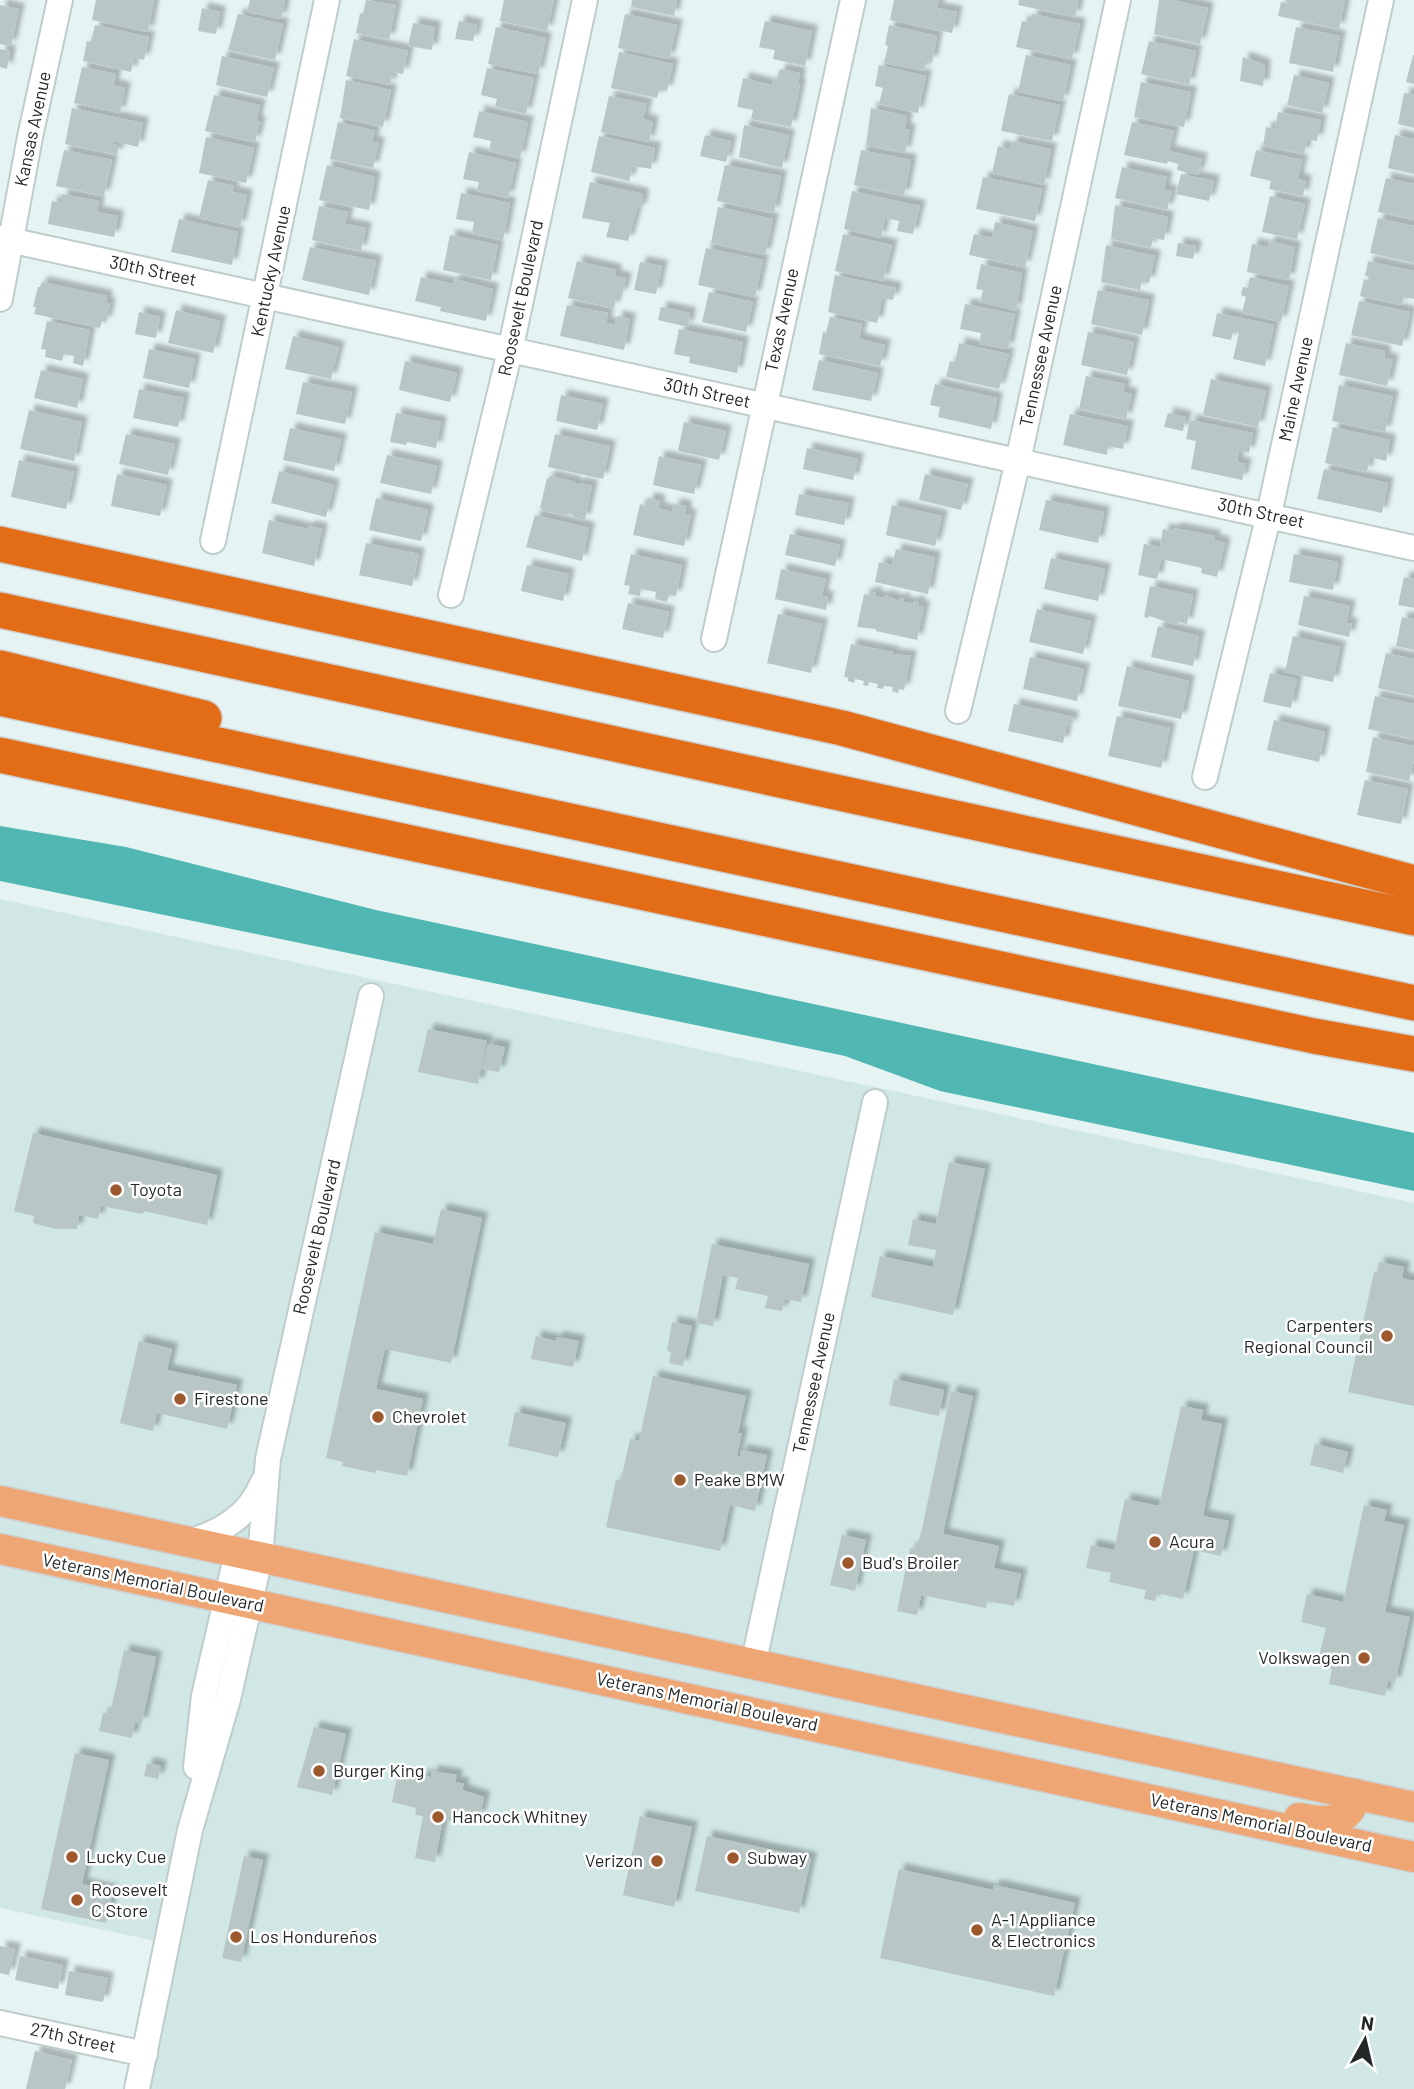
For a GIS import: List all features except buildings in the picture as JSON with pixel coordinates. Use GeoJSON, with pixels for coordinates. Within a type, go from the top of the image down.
{"type":"FeatureCollection","features":[{"type":"Feature","properties":{"kind":"highway"},"geometry":{"type":"LineString","coordinates":[[0,544],[842,728],[1414,883]]}},
{"type":"Feature","properties":{"kind":"highway"},"geometry":{"type":"LineString","coordinates":[[0,610],[1414,918]]}},
{"type":"Feature","properties":{"kind":"highway"},"geometry":{"type":"LineString","coordinates":[[0,668],[893,889]]}},
{"type":"Feature","properties":{"kind":"highway"},"geometry":{"type":"LineString","coordinates":[[0,698],[1414,1003]]}},
{"type":"Feature","properties":{"kind":"highway"},"geometry":{"type":"LineString","coordinates":[[0,755],[1300,1033],[1414,1054]]}},
{"type":"Feature","properties":{"kind":"main road"},"geometry":{"type":"LineString","coordinates":[[0,1502],[1414,1807]]}},
{"type":"Feature","properties":{"kind":"main road"},"geometry":{"type":"LineString","coordinates":[[0,1515],[52,1527],[66,1525],[79,1518]]}},
{"type":"Feature","properties":{"kind":"main road"},"geometry":{"type":"LineString","coordinates":[[141,1581],[153,1535]]}},
{"type":"Feature","properties":{"kind":"main road","name":"Veterans Memorial Boulevard"},"geometry":{"type":"LineString","coordinates":[[0,1549],[1414,1857]]}},
{"type":"Feature","properties":{"kind":"main road"},"geometry":{"type":"LineString","coordinates":[[565,1671],[569,1654],[586,1645],[755,1682],[773,1681],[787,1672]]}},
{"type":"Feature","properties":{"kind":"main road"},"geometry":{"type":"LineString","coordinates":[[1117,1791],[1152,1787],[1316,1821],[1334,1820],[1347,1815],[1353,1806],[1355,1794]]}},
{"type":"Feature","properties":{"kind":"street","name":"Kansas Avenue"},"geometry":{"type":"LineString","coordinates":[[0,299],[5,240],[60,0]]}},
{"type":"Feature","properties":{"kind":"street","name":"Kentucky Avenue"},"geometry":{"type":"LineString","coordinates":[[213,541],[327,0]]}},
{"type":"Feature","properties":{"kind":"street","name":"Roosevelt Boulevard"},"geometry":{"type":"LineString","coordinates":[[452,595],[510,351],[585,0]]}},
{"type":"Feature","properties":{"kind":"street","name":"Texas Avenue"},"geometry":{"type":"LineString","coordinates":[[714,639],[853,0]]}},
{"type":"Feature","properties":{"kind":"street","name":"Tennessee Avenue"},"geometry":{"type":"LineString","coordinates":[[958,711],[1018,461],[1118,0]]}},
{"type":"Feature","properties":{"kind":"street","name":"Maine Avenue"},"geometry":{"type":"LineString","coordinates":[[1206,777],[1269,514],[1381,0]]}},
{"type":"Feature","properties":{"kind":"street","name":"30th Street"},"geometry":{"type":"LineString","coordinates":[[5,240],[1269,514],[1414,548]]}},
{"type":"Feature","properties":{"kind":"street","name":"Roosevelt Boulevard"},"geometry":{"type":"LineString","coordinates":[[137,2089],[190,1830],[204,1696],[238,1602],[248,1555],[264,1519],[265,1478],[371,996]]}},
{"type":"Feature","properties":{"kind":"street","name":"Tennessee Avenue"},"geometry":{"type":"LineString","coordinates":[[753,1665],[875,1102]]}},
{"type":"Feature","properties":{"kind":"street","name":"Roosevelt Boulevard"},"geometry":{"type":"LineString","coordinates":[[189,1542],[230,1525],[257,1496],[265,1478]]}},
{"type":"Feature","properties":{"kind":"street","name":"27th Street"},"geometry":{"type":"LineString","coordinates":[[0,2023],[145,2054]]}},
{"type":"Feature","properties":{"kind":"shaded area"},"geometry":{"type":"Polygon","coordinates":[[[0,899],[1414,1203],[1414,2089],[150,2089],[179,1946],[0,1908],[0,899]]]}},
{"type":"Feature","properties":{"kind":"water"},"geometry":{"type":"Polygon","coordinates":[[[0,826],[126,847],[376,910],[1414,1133],[1414,1191],[940,1091],[845,1056],[0,881],[0,826]]]}},
{"type":"Feature","properties":{"kind":"place","name":"Toyota"},"geometry":{"type":"Point","coordinates":[116,1190]}},
{"type":"Feature","properties":{"kind":"place","name":"Carpenters Regional Council"},"geometry":{"type":"Point","coordinates":[1387,1336]}},
{"type":"Feature","properties":{"kind":"place","name":"Firestone"},"geometry":{"type":"Point","coordinates":[180,1399]}},
{"type":"Feature","properties":{"kind":"place","name":"Chevrolet"},"geometry":{"type":"Point","coordinates":[378,1417]}},
{"type":"Feature","properties":{"kind":"place","name":"Peake BMW"},"geometry":{"type":"Point","coordinates":[680,1480]}},
{"type":"Feature","properties":{"kind":"place","name":"Acura"},"geometry":{"type":"Point","coordinates":[1155,1542]}},
{"type":"Feature","properties":{"kind":"place","name":"Bud's Broiler"},"geometry":{"type":"Point","coordinates":[848,1563]}},
{"type":"Feature","properties":{"kind":"place","name":"Volkswagen"},"geometry":{"type":"Point","coordinates":[1364,1658]}},
{"type":"Feature","properties":{"kind":"place","name":"Burger King"},"geometry":{"type":"Point","coordinates":[319,1771]}},
{"type":"Feature","properties":{"kind":"place","name":"Hancock Whitney"},"geometry":{"type":"Point","coordinates":[438,1817]}},
{"type":"Feature","properties":{"kind":"place","name":"Lucky Cue"},"geometry":{"type":"Point","coordinates":[72,1857]}},
{"type":"Feature","properties":{"kind":"place","name":"Subway"},"geometry":{"type":"Point","coordinates":[733,1858]}},
{"type":"Feature","properties":{"kind":"place","name":"Verizon"},"geometry":{"type":"Point","coordinates":[657,1861]}},
{"type":"Feature","properties":{"kind":"place","name":"Roosevelt C Store"},"geometry":{"type":"Point","coordinates":[77,1900]}},
{"type":"Feature","properties":{"kind":"place","name":"A-1 Appliance & Electronics"},"geometry":{"type":"Point","coordinates":[977,1930]}},
{"type":"Feature","properties":{"kind":"place","name":"Los Hondureños"},"geometry":{"type":"Point","coordinates":[236,1937]}}]}
